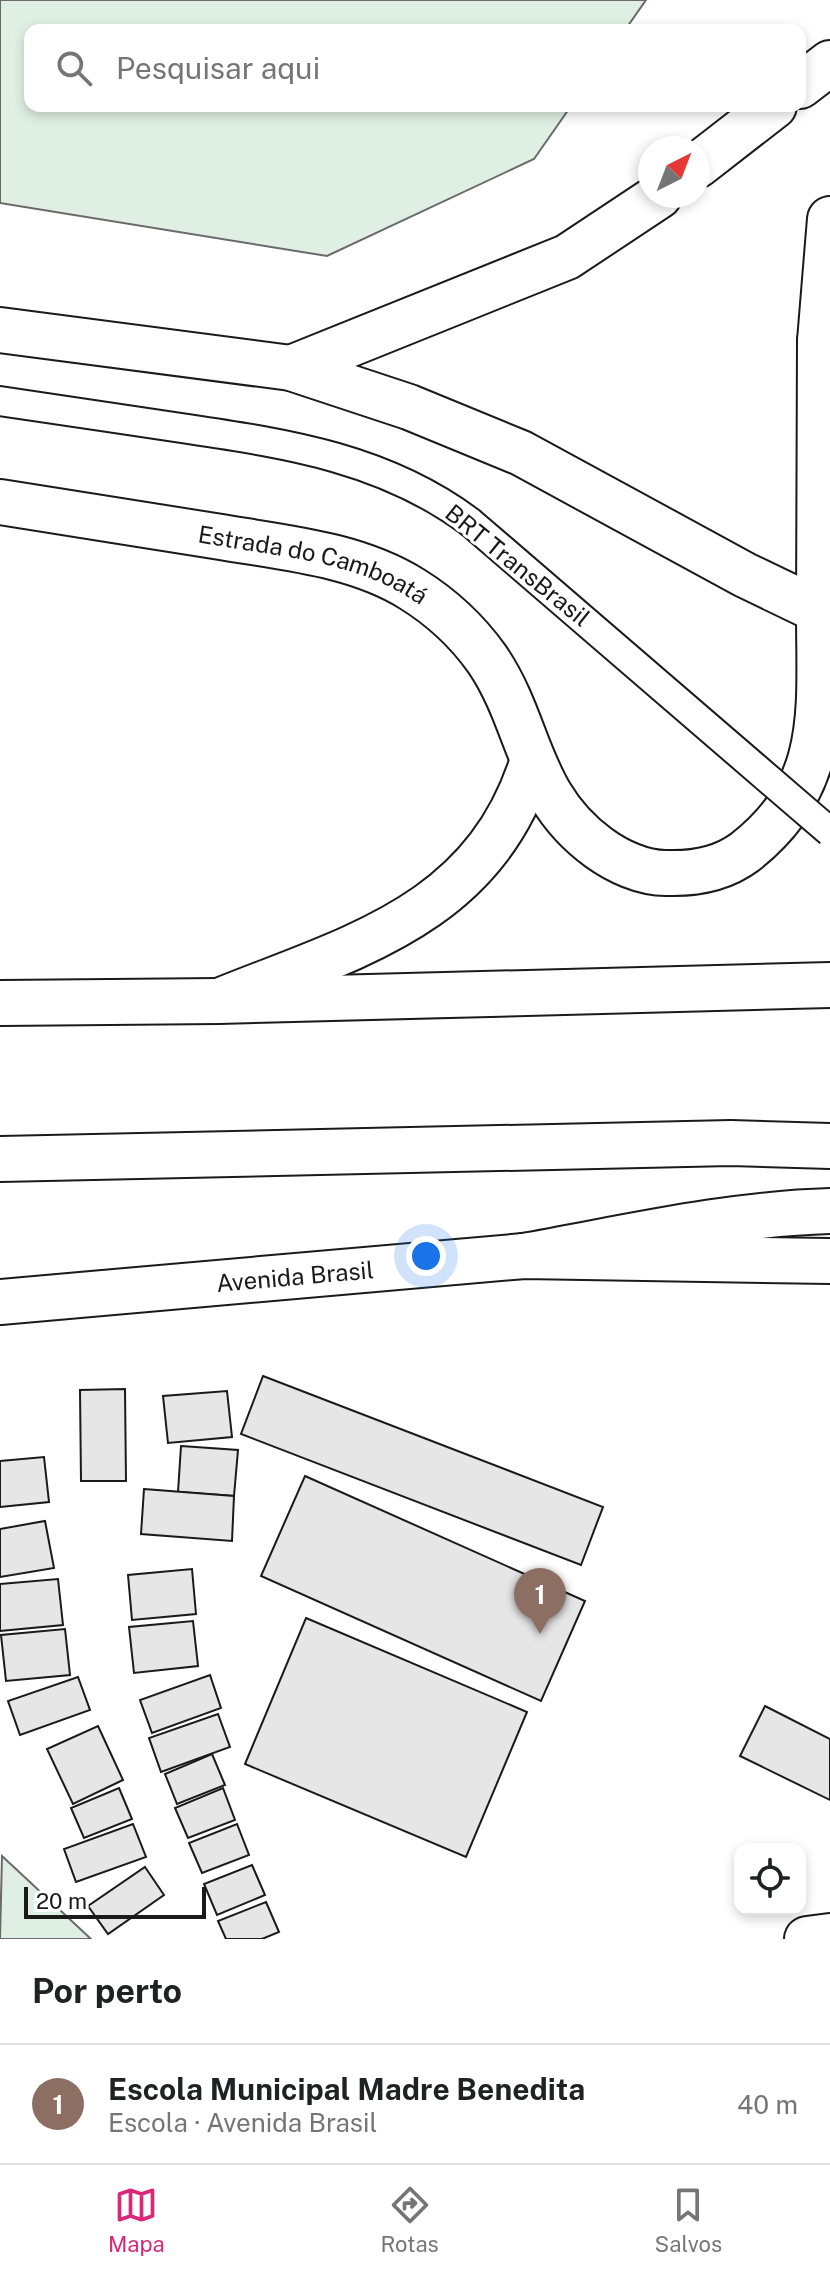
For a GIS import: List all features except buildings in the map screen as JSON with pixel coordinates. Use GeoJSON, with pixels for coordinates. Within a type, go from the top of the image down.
{"type":"FeatureCollection","features":[{"type":"Feature","properties":{"kind":"main road"},"geometry":{"type":"LineString","coordinates":[[806,81],[830,63]]}},
{"type":"Feature","properties":{"kind":"main road"},"geometry":{"type":"LineString","coordinates":[[710,156],[766,112]]}},
{"type":"Feature","properties":{"kind":"main road"},"geometry":{"type":"LineString","coordinates":[[291,368],[567,257],[641,208]]}},
{"type":"Feature","properties":{"kind":"main road"},"geometry":{"type":"LineString","coordinates":[[0,330],[291,368],[409,407],[521,453],[825,614],[825,355],[830,219]]}},
{"type":"Feature","properties":{"kind":"main road","name":"Estrada do Camboatá"},"geometry":{"type":"LineString","coordinates":[[0,502],[310,552],[366,567],[411,589],[456,622],[487,659],[505,692],[532,763],[553,801],[576,831],[614,859],[655,873],[698,874],[738,857],[772,832],[800,796],[813,765],[819,727],[825,614]]}},
{"type":"Feature","properties":{"kind":"main road"},"geometry":{"type":"LineString","coordinates":[[219,1001],[365,943],[425,909],[472,869],[502,834],[519,802],[532,763]]}},
{"type":"Feature","properties":{"kind":"main road"},"geometry":{"type":"LineString","coordinates":[[0,1003],[219,1001],[830,985]]}},
{"type":"Feature","properties":{"kind":"main road"},"geometry":{"type":"LineString","coordinates":[[0,1159],[731,1143],[830,1146]]}},
{"type":"Feature","properties":{"kind":"main road"},"geometry":{"type":"LineString","coordinates":[[524,1256],[730,1219],[830,1211]]}},
{"type":"Feature","properties":{"kind":"main road","name":"Avenida Brasil"},"geometry":{"type":"LineString","coordinates":[[0,1302],[524,1256],[830,1261]]}},
{"type":"Feature","properties":{"kind":"main road"},"geometry":{"type":"LineString","coordinates":[[807,1939],[830,1936]]}},
{"type":"Feature","properties":{"kind":"lane","name":"BRT TransBrasil"},"geometry":{"type":"LineString","coordinates":[[0,401],[294,445],[347,459],[397,478],[470,522],[830,832]]}},
{"type":"Feature","properties":{"kind":"green space"},"geometry":{"type":"Polygon","coordinates":[[[0,0],[646,0],[629,24],[24,24],[24,112],[567,112],[534,159],[327,256],[0,203],[0,0]]]}},
{"type":"Feature","properties":{"kind":"green space"},"geometry":{"type":"Polygon","coordinates":[[[2,1856],[91,1939],[0,1939],[2,1856]]]}},
{"type":"Feature","properties":{"kind":"place","name":"Escola Municipal Madre Benedita"},"geometry":{"type":"Point","coordinates":[540,1634]}}]}
